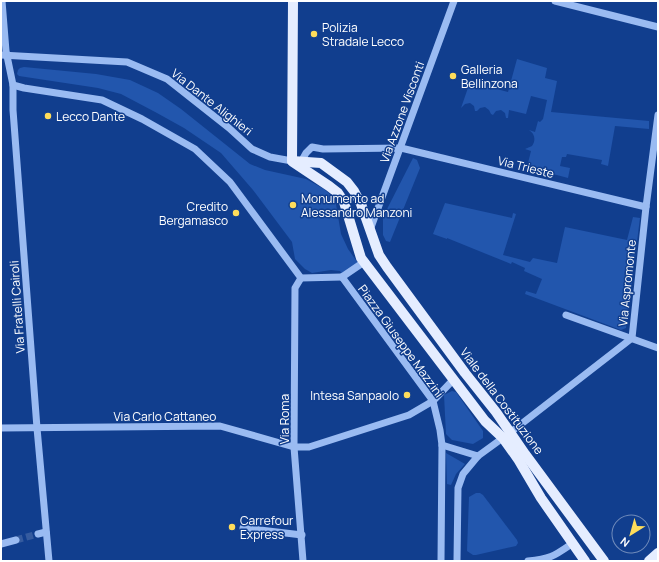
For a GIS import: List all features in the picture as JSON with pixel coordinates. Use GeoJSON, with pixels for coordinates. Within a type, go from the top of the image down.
{"type":"FeatureCollection","features":[{"type":"Feature","properties":{"kind":"main road"},"geometry":{"type":"LineString","coordinates":[[293,1],[296,162]]}},
{"type":"Feature","properties":{"kind":"main road","name":"Viale della Costituzione"},"geometry":{"type":"LineString","coordinates":[[296,162],[321,162],[347,182],[354,191],[361,204],[379,255],[465,373],[507,435],[525,454],[604,561]]}},
{"type":"Feature","properties":{"kind":"main road","name":"Viale della Costituzione"},"geometry":{"type":"LineString","coordinates":[[296,162],[338,193],[344,202],[361,258],[452,380],[485,421],[507,435],[518,459],[541,498],[585,561]]}},
{"type":"Feature","properties":{"kind":"main road"},"geometry":{"type":"LineString","coordinates":[[649,561],[658,553]]}},
{"type":"Feature","properties":{"kind":"street","name":"Via Fratelli Cairoli"},"geometry":{"type":"LineString","coordinates":[[2,1],[3,53],[13,85],[14,118],[37,428],[49,561]]}},
{"type":"Feature","properties":{"kind":"street","name":"Via Azzone Visconti"},"geometry":{"type":"LineString","coordinates":[[370,230],[454,1]]}},
{"type":"Feature","properties":{"kind":"street"},"geometry":{"type":"LineString","coordinates":[[555,1],[658,27]]}},
{"type":"Feature","properties":{"kind":"street","name":"Via Dante Alighieri"},"geometry":{"type":"LineString","coordinates":[[3,53],[45,58],[127,62],[167,79],[252,149],[270,157],[296,162]]}},
{"type":"Feature","properties":{"kind":"street"},"geometry":{"type":"LineString","coordinates":[[13,85],[102,100],[142,119],[195,149],[230,182],[301,278],[342,277],[364,262]]}},
{"type":"Feature","properties":{"kind":"street","name":"Via Aspromonte"},"geometry":{"type":"LineString","coordinates":[[507,435],[632,338],[658,115]]}},
{"type":"Feature","properties":{"kind":"street","name":"Via Trieste"},"geometry":{"type":"LineString","coordinates":[[296,162],[312,148],[401,148],[646,208]]}},
{"type":"Feature","properties":{"kind":"street","name":"Piazza Giuseppe Mazzini"},"geometry":{"type":"LineString","coordinates":[[342,277],[433,402],[442,445],[441,561]]}},
{"type":"Feature","properties":{"kind":"street","name":"Via Roma"},"geometry":{"type":"LineString","coordinates":[[301,278],[295,288],[294,447],[303,561]]}},
{"type":"Feature","properties":{"kind":"street"},"geometry":{"type":"LineString","coordinates":[[566,315],[658,348]]}},
{"type":"Feature","properties":{"kind":"street","name":"Via Carlo Cattaneo"},"geometry":{"type":"LineString","coordinates":[[1,428],[220,426],[294,447],[309,447],[402,417],[433,402],[452,380]]}},
{"type":"Feature","properties":{"kind":"street"},"geometry":{"type":"LineString","coordinates":[[458,561],[458,488],[463,474],[478,456],[507,435]]}},
{"type":"Feature","properties":{"kind":"street"},"geometry":{"type":"LineString","coordinates":[[442,445],[478,456]]}},
{"type":"Feature","properties":{"kind":"street"},"geometry":{"type":"LineString","coordinates":[[243,528],[302,535]]}},
{"type":"Feature","properties":{"kind":"street"},"geometry":{"type":"LineString","coordinates":[[38,534],[46,532]]}},
{"type":"Feature","properties":{"kind":"street"},"geometry":{"type":"LineString","coordinates":[[1,544],[16,540]]}},
{"type":"Feature","properties":{"kind":"street"},"geometry":{"type":"LineString","coordinates":[[528,561],[547,559],[573,543]]}},
{"type":"Feature","properties":{"kind":"shaded area"},"geometry":{"type":"Polygon","coordinates":[[[517,59],[547,68],[545,78],[557,81],[551,112],[649,121],[649,129],[615,126],[608,166],[601,164],[602,160],[567,154],[566,157],[562,157],[560,166],[570,168],[568,178],[527,167],[531,151],[525,149],[532,146],[534,139],[533,133],[529,130],[535,132],[538,121],[540,122],[543,119],[547,100],[531,96],[526,114],[509,110],[508,118],[506,118],[505,113],[501,110],[496,111],[493,115],[485,107],[475,111],[474,106],[470,103],[465,104],[461,108],[470,82],[508,92],[517,59]]]}},
{"type":"Feature","properties":{"kind":"shaded area"},"geometry":{"type":"Polygon","coordinates":[[[24,67],[96,74],[130,80],[158,93],[181,109],[250,164],[265,170],[306,179],[324,189],[334,198],[341,234],[348,249],[358,263],[342,274],[340,271],[331,270],[312,273],[305,269],[295,259],[292,242],[253,190],[221,153],[184,128],[121,94],[98,88],[19,76],[17,74],[18,70],[24,67]]]}},
{"type":"Feature","properties":{"kind":"shaded area"},"geometry":{"type":"Polygon","coordinates":[[[413,158],[417,160],[420,168],[390,242],[386,241],[383,235],[383,217],[413,158]]]}},
{"type":"Feature","properties":{"kind":"shaded area"},"geometry":{"type":"Polygon","coordinates":[[[445,203],[512,218],[513,213],[516,214],[503,255],[530,262],[533,258],[557,263],[565,227],[627,240],[633,217],[640,218],[626,328],[621,330],[525,294],[526,291],[536,294],[542,279],[524,271],[525,268],[512,262],[511,264],[447,238],[433,234],[445,203]]]}},
{"type":"Feature","properties":{"kind":"shaded area"},"geometry":{"type":"Polygon","coordinates":[[[452,391],[456,392],[483,431],[483,438],[473,444],[452,440],[446,434],[444,395],[452,391]]]}},
{"type":"Feature","properties":{"kind":"shaded area"},"geometry":{"type":"Polygon","coordinates":[[[446,453],[465,464],[456,474],[451,485],[447,484],[446,453]]]}},
{"type":"Feature","properties":{"kind":"shaded area"},"geometry":{"type":"Polygon","coordinates":[[[476,493],[483,495],[517,540],[518,543],[516,546],[476,555],[473,555],[467,551],[469,497],[476,493]]]}},
{"type":"Feature","properties":{"kind":"tunnel"},"geometry":{"type":"LineString","coordinates":[[16,540],[38,534]]}},
{"type":"Feature","properties":{"kind":"place","name":"Polizia Stradale Lecco"},"geometry":{"type":"Point","coordinates":[314,34]}},
{"type":"Feature","properties":{"kind":"place","name":"Galleria Bellinzona"},"geometry":{"type":"Point","coordinates":[453,76]}},
{"type":"Feature","properties":{"kind":"place","name":"Lecco Dante"},"geometry":{"type":"Point","coordinates":[48,116]}},
{"type":"Feature","properties":{"kind":"place","name":"Monumento ad Alessandro Manzoni"},"geometry":{"type":"Point","coordinates":[293,205]}},
{"type":"Feature","properties":{"kind":"place","name":"Credito Bergamasco"},"geometry":{"type":"Point","coordinates":[236,213]}},
{"type":"Feature","properties":{"kind":"place","name":"Intesa Sanpaolo"},"geometry":{"type":"Point","coordinates":[407,395]}},
{"type":"Feature","properties":{"kind":"place","name":"Carrefour Express"},"geometry":{"type":"Point","coordinates":[232,527]}}]}
